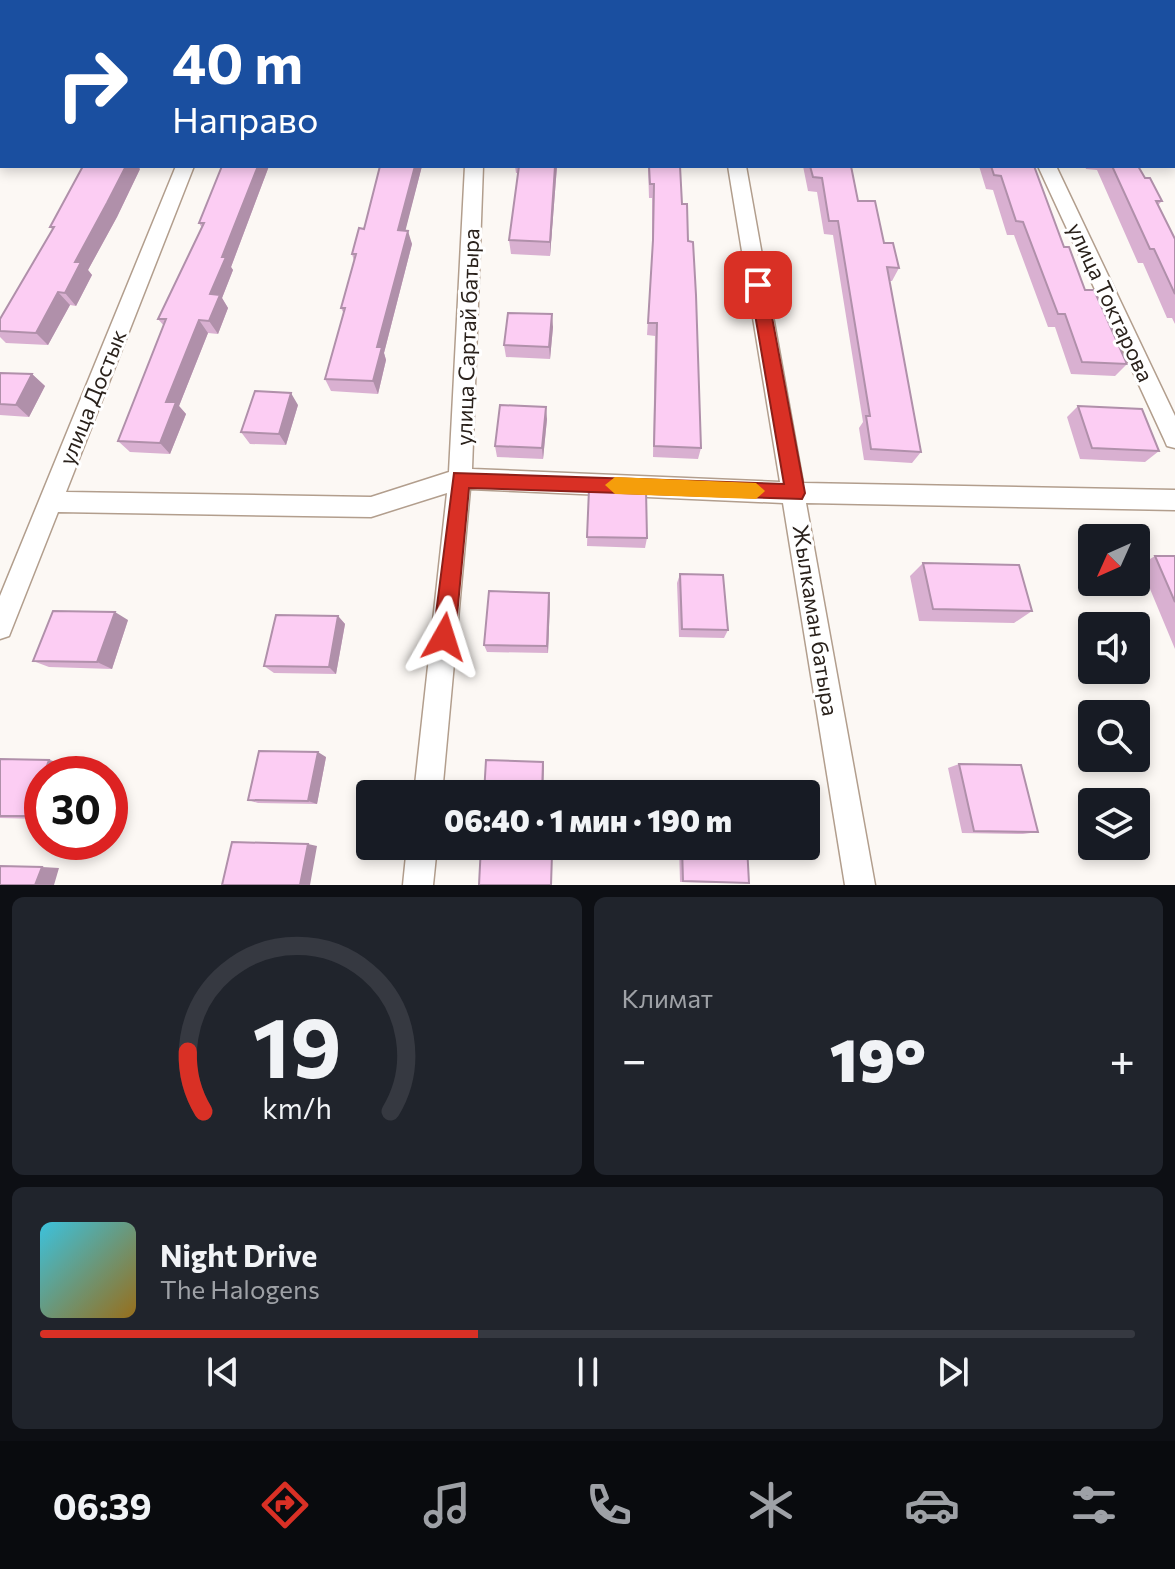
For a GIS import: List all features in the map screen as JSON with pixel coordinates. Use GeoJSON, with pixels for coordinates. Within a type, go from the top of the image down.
{"type":"FeatureCollection","features":[{"type":"Feature","properties":{"kind":"street","name":"улица Достык"},"geometry":{"type":"LineString","coordinates":[[0,627],[184,168]]}},
{"type":"Feature","properties":{"kind":"street","name":"улица Сартай батыра"},"geometry":{"type":"LineString","coordinates":[[429,780],[460,479],[474,168]]}},
{"type":"Feature","properties":{"kind":"street","name":"Жылкаман батыра"},"geometry":{"type":"LineString","coordinates":[[737,168],[860,885]]}},
{"type":"Feature","properties":{"kind":"street","name":"улица Токтарова"},"geometry":{"type":"LineString","coordinates":[[1048,168],[1175,439]]}},
{"type":"Feature","properties":{"kind":"street"},"geometry":{"type":"LineString","coordinates":[[50,502],[371,507],[460,479],[795,493],[1175,500]]}},
{"type":"Feature","properties":{"kind":"street"},"geometry":{"type":"LineString","coordinates":[[418,885],[421,860]]}},
{"type":"Feature","properties":{"kind":"building"},"geometry":{"type":"Polygon","coordinates":[[[82,168],[125,168],[75,262],[81,262],[65,293],[58,292],[36,333],[0,331],[0,319],[54,227],[50,227],[82,168]]]}},
{"type":"Feature","properties":{"kind":"building"},"geometry":{"type":"Polygon","coordinates":[[[221,168],[257,168],[210,294],[220,295],[209,321],[199,320],[166,402],[176,402],[160,443],[118,441],[166,319],[158,319],[204,223],[199,223],[221,168]]]}},
{"type":"Feature","properties":{"kind":"building"},"geometry":{"type":"Polygon","coordinates":[[[379,168],[414,168],[398,230],[408,231],[377,347],[382,347],[373,381],[325,379],[345,308],[341,308],[356,254],[352,254],[359,228],[364,229],[379,168]]]}},
{"type":"Feature","properties":{"kind":"building"},"geometry":{"type":"Polygon","coordinates":[[[519,168],[555,168],[550,242],[509,240],[519,168]]]}},
{"type":"Feature","properties":{"kind":"building"},"geometry":{"type":"Polygon","coordinates":[[[649,168],[680,168],[682,204],[687,204],[688,241],[693,242],[701,448],[654,446],[657,323],[648,323],[654,184],[650,184],[649,168]]]}},
{"type":"Feature","properties":{"kind":"building"},"geometry":{"type":"Polygon","coordinates":[[[811,168],[851,168],[858,201],[875,201],[884,243],[893,243],[899,268],[887,267],[921,452],[871,449],[866,416],[870,416],[838,221],[829,221],[822,178],[813,177],[811,168]]]}},
{"type":"Feature","properties":{"kind":"building"},"geometry":{"type":"Polygon","coordinates":[[[992,168],[1035,168],[1064,247],[1069,247],[1085,290],[1094,290],[1127,364],[1082,362],[1065,314],[1058,314],[1023,222],[1016,221],[1001,176],[994,175],[992,168]]]}},
{"type":"Feature","properties":{"kind":"building"},"geometry":{"type":"Polygon","coordinates":[[[1113,168],[1139,168],[1145,178],[1150,178],[1162,201],[1156,201],[1175,239],[1175,294],[1154,249],[1150,249],[1113,168]]]}},
{"type":"Feature","properties":{"kind":"building"},"geometry":{"type":"Polygon","coordinates":[[[508,313],[552,314],[549,347],[504,345],[508,313]]]}},
{"type":"Feature","properties":{"kind":"building"},"geometry":{"type":"Polygon","coordinates":[[[0,373],[32,374],[16,405],[0,404],[0,373]]]}},
{"type":"Feature","properties":{"kind":"building"},"geometry":{"type":"Polygon","coordinates":[[[255,391],[291,393],[279,434],[241,432],[255,391]]]}},
{"type":"Feature","properties":{"kind":"building"},"geometry":{"type":"Polygon","coordinates":[[[500,405],[546,407],[542,448],[495,446],[500,405]]]}},
{"type":"Feature","properties":{"kind":"building"},"geometry":{"type":"Polygon","coordinates":[[[1078,406],[1142,409],[1159,451],[1092,448],[1078,406]]]}},
{"type":"Feature","properties":{"kind":"building"},"geometry":{"type":"Polygon","coordinates":[[[589,489],[646,490],[647,538],[587,537],[589,489]]]}},
{"type":"Feature","properties":{"kind":"building"},"geometry":{"type":"Polygon","coordinates":[[[1155,556],[1175,556],[1175,602],[1155,556]]]}},
{"type":"Feature","properties":{"kind":"building"},"geometry":{"type":"Polygon","coordinates":[[[923,563],[1019,565],[1032,611],[933,609],[923,563]]]}},
{"type":"Feature","properties":{"kind":"building"},"geometry":{"type":"Polygon","coordinates":[[[680,574],[723,575],[728,630],[682,629],[680,574]]]}},
{"type":"Feature","properties":{"kind":"building"},"geometry":{"type":"Polygon","coordinates":[[[489,591],[549,593],[547,646],[484,645],[489,591]]]}},
{"type":"Feature","properties":{"kind":"building"},"geometry":{"type":"Polygon","coordinates":[[[53,611],[115,612],[97,662],[33,661],[53,611]]]}},
{"type":"Feature","properties":{"kind":"building"},"geometry":{"type":"Polygon","coordinates":[[[276,615],[338,616],[329,667],[264,666],[276,615]]]}},
{"type":"Feature","properties":{"kind":"building"},"geometry":{"type":"Polygon","coordinates":[[[259,751],[318,752],[308,801],[248,800],[259,751]]]}},
{"type":"Feature","properties":{"kind":"building"},"geometry":{"type":"Polygon","coordinates":[[[0,759],[24,759],[24,816],[0,816],[0,759]]]}},
{"type":"Feature","properties":{"kind":"building"},"geometry":{"type":"Polygon","coordinates":[[[486,760],[543,762],[542,780],[485,780],[486,760]]]}},
{"type":"Feature","properties":{"kind":"building"},"geometry":{"type":"Polygon","coordinates":[[[959,764],[1021,765],[1038,832],[974,831],[959,764]]]}},
{"type":"Feature","properties":{"kind":"building"},"geometry":{"type":"Polygon","coordinates":[[[232,842],[308,844],[300,885],[222,885],[232,842]]]}},
{"type":"Feature","properties":{"kind":"building"},"geometry":{"type":"Polygon","coordinates":[[[480,860],[552,860],[551,885],[479,885],[480,860]]]}},
{"type":"Feature","properties":{"kind":"building"},"geometry":{"type":"Polygon","coordinates":[[[682,860],[748,860],[749,883],[683,881],[682,860]]]}},
{"type":"Feature","properties":{"kind":"building"},"geometry":{"type":"Polygon","coordinates":[[[0,866],[42,867],[35,885],[0,885],[0,866]]]}},
{"type":"Feature","properties":{"kind":"slow traffic"},"geometry":{"type":"LineString","coordinates":[[615,485],[756,491]]}},
{"type":"Feature","properties":{"kind":"route"},"geometry":{"type":"LineString","coordinates":[[444,637],[460,479],[795,493],[758,285]]}}]}
